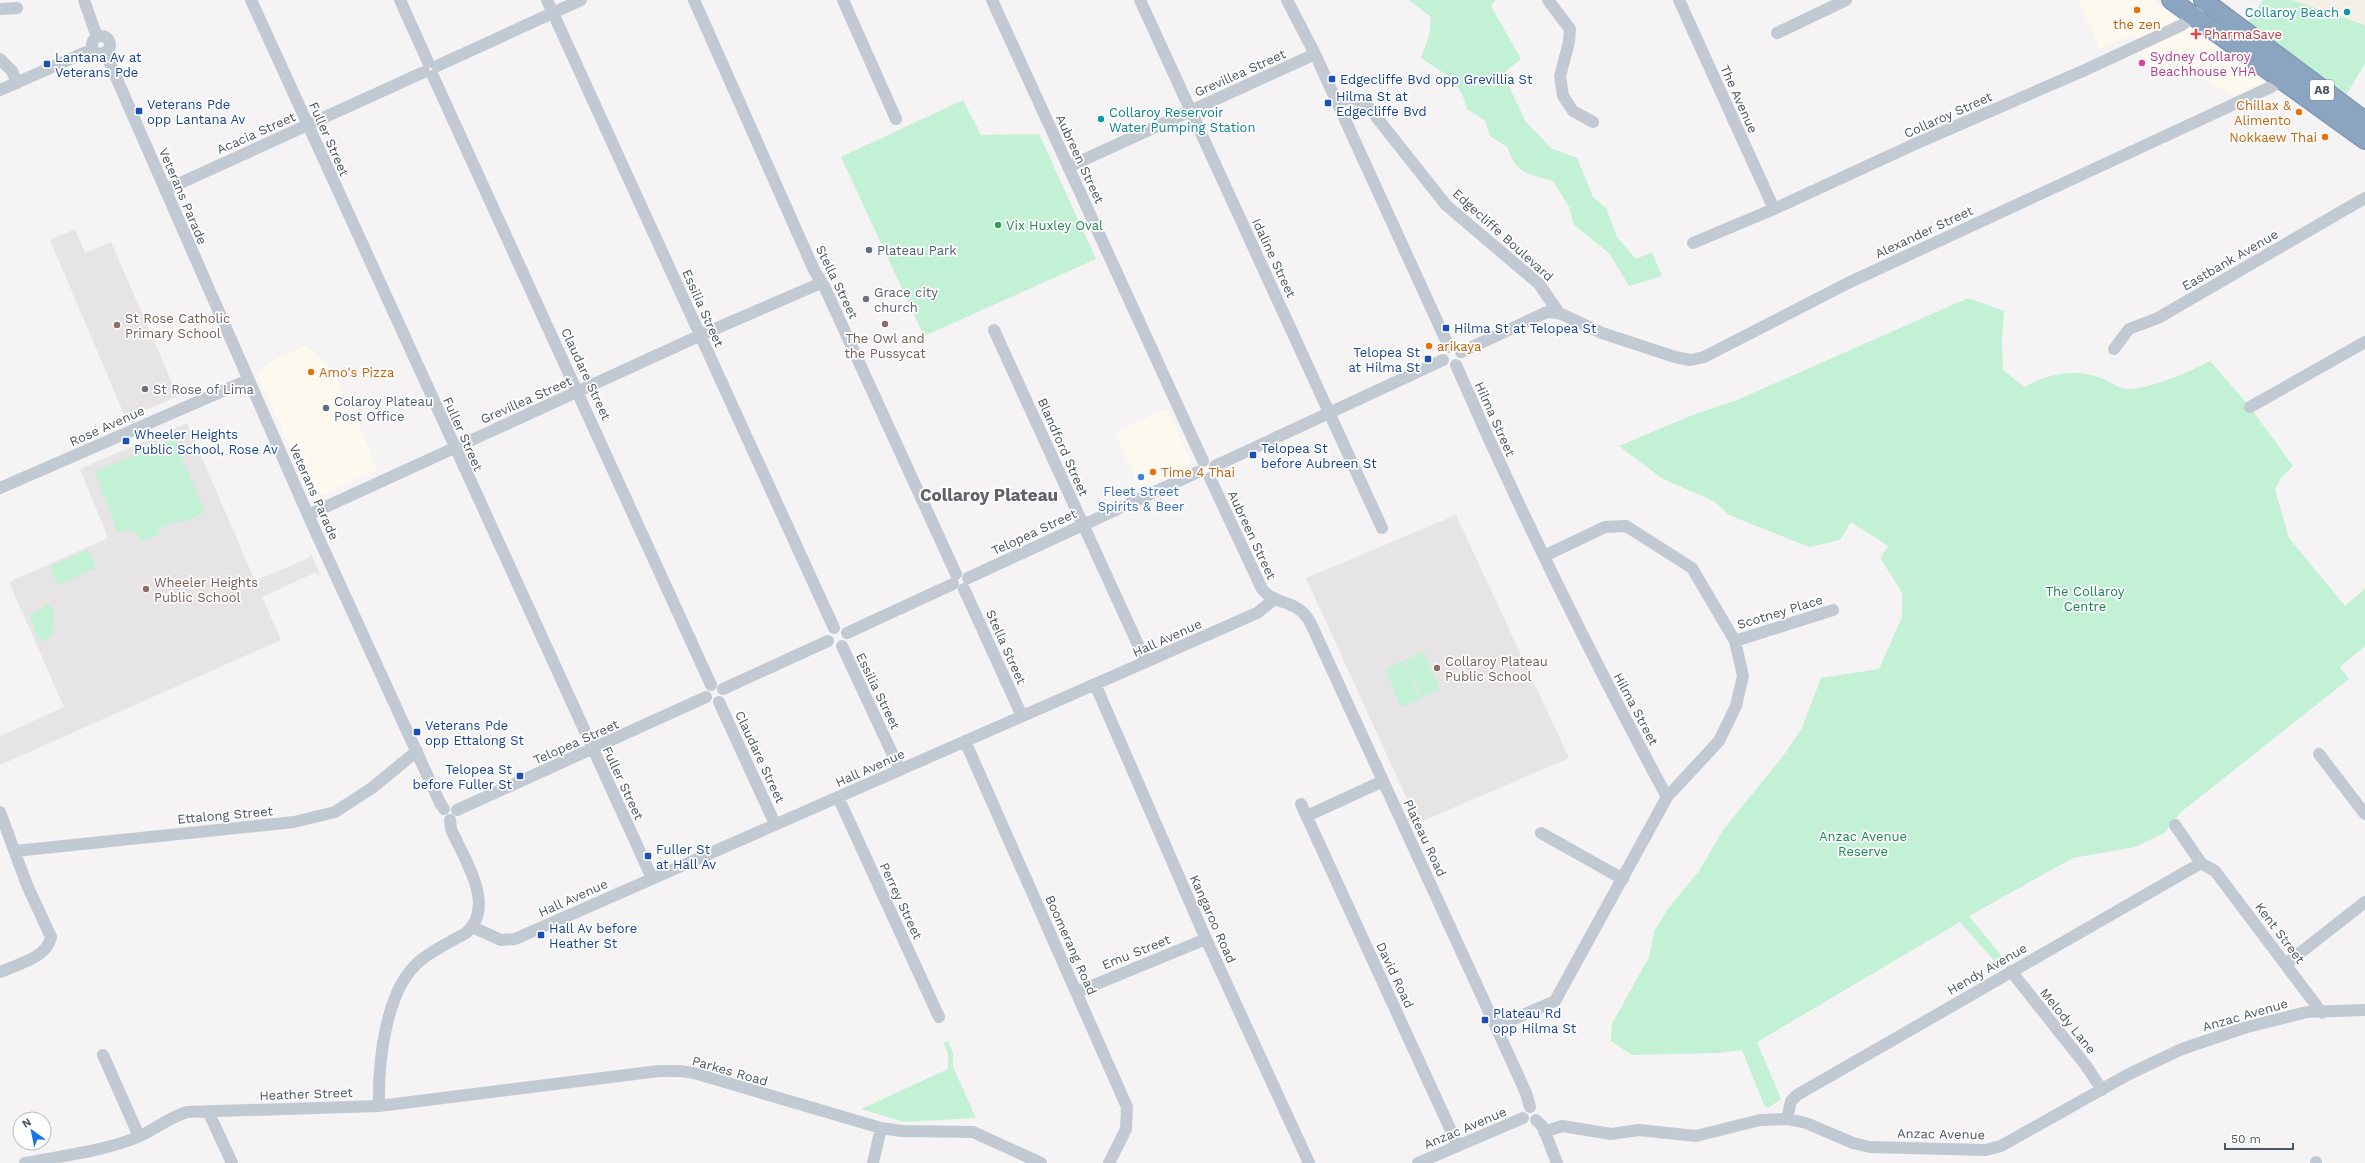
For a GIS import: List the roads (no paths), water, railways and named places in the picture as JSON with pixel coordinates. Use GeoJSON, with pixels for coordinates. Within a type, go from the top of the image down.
{"type":"FeatureCollection","features":[{"type":"Feature","properties":{"kind":"highway","name":"A8"},"geometry":{"type":"LineString","coordinates":[[2172,0],[2287,74],[2365,121]]}},
{"type":"Feature","properties":{"kind":"highway","name":"A8"},"geometry":{"type":"LineString","coordinates":[[2205,2],[2365,140]]}},
{"type":"Feature","properties":{"kind":"street"},"geometry":{"type":"LineString","coordinates":[[84,0],[97,37]]}},
{"type":"Feature","properties":{"kind":"street","name":"Fuller Street"},"geometry":{"type":"LineString","coordinates":[[251,0],[454,448],[652,878]]}},
{"type":"Feature","properties":{"kind":"street","name":"Claudare Street"},"geometry":{"type":"LineString","coordinates":[[400,0],[430,69],[711,685]]}},
{"type":"Feature","properties":{"kind":"street","name":"Essilia Street"},"geometry":{"type":"LineString","coordinates":[[547,0],[834,628]]}},
{"type":"Feature","properties":{"kind":"street","name":"Acacia Street"},"geometry":{"type":"LineString","coordinates":[[165,190],[581,0]]}},
{"type":"Feature","properties":{"kind":"street","name":"Stella Street"},"geometry":{"type":"LineString","coordinates":[[694,0],[955,579]]}},
{"type":"Feature","properties":{"kind":"street"},"geometry":{"type":"LineString","coordinates":[[843,0],[896,119]]}},
{"type":"Feature","properties":{"kind":"street","name":"Aubreen Street"},"geometry":{"type":"LineString","coordinates":[[992,0],[1203,461]]}},
{"type":"Feature","properties":{"kind":"street","name":"Idaline Street"},"geometry":{"type":"LineString","coordinates":[[1140,0],[1382,528]]}},
{"type":"Feature","properties":{"kind":"street"},"geometry":{"type":"LineString","coordinates":[[1287,0],[1315,54],[1449,347]]}},
{"type":"Feature","properties":{"kind":"street"},"geometry":{"type":"LineString","coordinates":[[1548,0],[1570,28],[1569,42],[1560,76],[1563,96],[1573,111],[1593,122]]}},
{"type":"Feature","properties":{"kind":"street","name":"The Avenue"},"geometry":{"type":"LineString","coordinates":[[1679,0],[1774,209]]}},
{"type":"Feature","properties":{"kind":"street"},"geometry":{"type":"LineString","coordinates":[[1777,33],[1846,0]]}},
{"type":"Feature","properties":{"kind":"street","name":"Collaroy Street"},"geometry":{"type":"LineString","coordinates":[[1693,243],[1774,209],[1915,144],[2085,70],[2182,25],[2195,16],[2205,2]]}},
{"type":"Feature","properties":{"kind":"street"},"geometry":{"type":"LineString","coordinates":[[0,9],[17,8]]}},
{"type":"Feature","properties":{"kind":"street"},"geometry":{"type":"LineString","coordinates":[[103,36],[109,42],[109,48],[105,52],[97,53],[93,49],[92,43],[97,37],[103,36]]}},
{"type":"Feature","properties":{"kind":"street"},"geometry":{"type":"LineString","coordinates":[[0,90],[93,49]]}},
{"type":"Feature","properties":{"kind":"street","name":"Veterans Parade"},"geometry":{"type":"LineString","coordinates":[[105,52],[308,514],[440,803],[444,809],[452,806],[453,815]]}},
{"type":"Feature","properties":{"kind":"street","name":"Grevillea Street"},"geometry":{"type":"LineString","coordinates":[[1068,167],[1315,54]]}},
{"type":"Feature","properties":{"kind":"street"},"geometry":{"type":"LineString","coordinates":[[0,59],[12,71],[17,83]]}},
{"type":"Feature","properties":{"kind":"street","name":"Alexander Street"},"geometry":{"type":"LineString","coordinates":[[1560,313],[1602,333],[1675,357],[1691,360],[1704,356],[1848,283],[2271,87],[2287,74]]}},
{"type":"Feature","properties":{"kind":"street","name":"Edgecliffe Boulevard"},"geometry":{"type":"LineString","coordinates":[[1336,101],[1353,98],[1366,104],[1446,205],[1539,284],[1560,313]]}},
{"type":"Feature","properties":{"kind":"street","name":"Eastbank Avenue"},"geometry":{"type":"LineString","coordinates":[[2114,349],[2129,329],[2158,318],[2365,198]]}},
{"type":"Feature","properties":{"kind":"street","name":"Grevillea Street"},"geometry":{"type":"LineString","coordinates":[[308,514],[701,335],[821,283]]}},
{"type":"Feature","properties":{"kind":"street"},"geometry":{"type":"LineString","coordinates":[[1461,352],[1547,312],[1560,313]]}},
{"type":"Feature","properties":{"kind":"street","name":"Blandford Street"},"geometry":{"type":"LineString","coordinates":[[994,330],[1146,662]]}},
{"type":"Feature","properties":{"kind":"street"},"geometry":{"type":"LineString","coordinates":[[2250,408],[2365,342]]}},
{"type":"Feature","properties":{"kind":"street"},"geometry":{"type":"LineString","coordinates":[[1449,347],[1457,348],[1461,352]]}},
{"type":"Feature","properties":{"kind":"street"},"geometry":{"type":"LineString","coordinates":[[1443,360],[1443,354],[1449,347]]}},
{"type":"Feature","properties":{"kind":"street"},"geometry":{"type":"LineString","coordinates":[[1443,360],[1449,365],[1456,365],[1460,361],[1461,352]]}},
{"type":"Feature","properties":{"kind":"street"},"geometry":{"type":"LineString","coordinates":[[1215,466],[1443,360]]}},
{"type":"Feature","properties":{"kind":"street","name":"Hilma Street"},"geometry":{"type":"LineString","coordinates":[[1456,365],[1515,498],[1607,686],[1667,797]]}},
{"type":"Feature","properties":{"kind":"street","name":"Rose Avenue"},"geometry":{"type":"LineString","coordinates":[[0,488],[248,380]]}},
{"type":"Feature","properties":{"kind":"street"},"geometry":{"type":"LineString","coordinates":[[1203,461],[1211,461],[1215,466],[1215,474],[1210,478],[1203,478],[1198,472],[1198,466],[1203,461]]}},
{"type":"Feature","properties":{"kind":"street","name":"Telopea Street"},"geometry":{"type":"LineString","coordinates":[[966,583],[1083,525],[1198,472]]}},
{"type":"Feature","properties":{"kind":"street","name":"Aubreen Street"},"geometry":{"type":"LineString","coordinates":[[1210,478],[1262,589],[1275,599]]}},
{"type":"Feature","properties":{"kind":"street"},"geometry":{"type":"LineString","coordinates":[[1496,1027],[1555,1001],[1667,797],[1719,742],[1736,706],[1742,676],[1736,641],[1692,568],[1626,526],[1605,527],[1544,556]]}},
{"type":"Feature","properties":{"kind":"street"},"geometry":{"type":"LineString","coordinates":[[847,633],[955,579],[956,588],[966,583]]}},
{"type":"Feature","properties":{"kind":"street","name":"Stella Street"},"geometry":{"type":"LineString","coordinates":[[966,583],[1022,716]]}},
{"type":"Feature","properties":{"kind":"street","name":"Hall Avenue"},"geometry":{"type":"LineString","coordinates":[[472,927],[501,940],[515,939],[1257,613],[1275,599]]}},
{"type":"Feature","properties":{"kind":"street","name":"Plateau Road"},"geometry":{"type":"LineString","coordinates":[[1275,599],[1299,608],[1308,618],[1496,1027],[1526,1094],[1530,1107]]}},
{"type":"Feature","properties":{"kind":"street","name":"Scotney Place"},"geometry":{"type":"LineString","coordinates":[[1736,641],[1833,610]]}},
{"type":"Feature","properties":{"kind":"street"},"geometry":{"type":"LineString","coordinates":[[840,627],[847,633],[846,642],[842,646],[832,646],[828,641],[829,632],[834,628],[840,627]]}},
{"type":"Feature","properties":{"kind":"street"},"geometry":{"type":"LineString","coordinates":[[723,690],[828,641]]}},
{"type":"Feature","properties":{"kind":"street","name":"Essilia Street"},"geometry":{"type":"LineString","coordinates":[[842,646],[900,770]]}},
{"type":"Feature","properties":{"kind":"street","name":"Kangaroo Road"},"geometry":{"type":"LineString","coordinates":[[1096,684],[1206,939],[1309,1163]]}},
{"type":"Feature","properties":{"kind":"street"},"geometry":{"type":"LineString","coordinates":[[711,685],[719,685],[723,690],[724,695],[719,702],[712,703],[706,697],[706,689],[711,685]]}},
{"type":"Feature","properties":{"kind":"street","name":"Telopea Street"},"geometry":{"type":"LineString","coordinates":[[453,815],[706,697]]}},
{"type":"Feature","properties":{"kind":"street","name":"Claudare Street"},"geometry":{"type":"LineString","coordinates":[[719,702],[775,824]]}},
{"type":"Feature","properties":{"kind":"street","name":"Boomerang Road"},"geometry":{"type":"LineString","coordinates":[[965,741],[1127,1107],[1126,1129],[1109,1163]]}},
{"type":"Feature","properties":{"kind":"street","name":"Ettalong Street"},"geometry":{"type":"LineString","coordinates":[[15,851],[294,822],[328,814],[335,812],[372,788],[417,751]]}},
{"type":"Feature","properties":{"kind":"street"},"geometry":{"type":"LineString","coordinates":[[2319,754],[2365,814]]}},
{"type":"Feature","properties":{"kind":"street"},"geometry":{"type":"LineString","coordinates":[[1307,816],[1384,781]]}},
{"type":"Feature","properties":{"kind":"street","name":"Perrey Street"},"geometry":{"type":"LineString","coordinates":[[838,797],[939,1017]]}},
{"type":"Feature","properties":{"kind":"street","name":"David Road"},"geometry":{"type":"LineString","coordinates":[[1301,804],[1458,1146]]}},
{"type":"Feature","properties":{"kind":"street"},"geometry":{"type":"LineString","coordinates":[[0,812],[3,827],[15,851],[27,885],[51,937],[49,945],[44,952],[0,972]]}},
{"type":"Feature","properties":{"kind":"street"},"geometry":{"type":"LineString","coordinates":[[379,1106],[379,1087],[389,1016],[394,1000],[405,979],[421,960],[472,927],[479,915],[480,902],[476,887],[451,829],[453,815]]}},
{"type":"Feature","properties":{"kind":"street"},"geometry":{"type":"LineString","coordinates":[[2175,825],[2201,863]]}},
{"type":"Feature","properties":{"kind":"street"},"geometry":{"type":"LineString","coordinates":[[1541,833],[1623,879]]}},
{"type":"Feature","properties":{"kind":"street","name":"Kent Street"},"geometry":{"type":"LineString","coordinates":[[2201,863],[2215,871],[2322,1013]]}},
{"type":"Feature","properties":{"kind":"street","name":"Hendy Avenue"},"geometry":{"type":"LineString","coordinates":[[1787,1119],[1791,1101],[1797,1095],[2201,863]]}},
{"type":"Feature","properties":{"kind":"street"},"geometry":{"type":"LineString","coordinates":[[2286,964],[2365,902]]}},
{"type":"Feature","properties":{"kind":"street","name":"Emu Street"},"geometry":{"type":"LineString","coordinates":[[1077,992],[1206,939]]}},
{"type":"Feature","properties":{"kind":"street","name":"Melody Lane"},"geometry":{"type":"LineString","coordinates":[[2011,971],[2087,1067],[2102,1090]]}},
{"type":"Feature","properties":{"kind":"street","name":"Anzac Avenue"},"geometry":{"type":"LineString","coordinates":[[1544,1132],[1562,1126],[1611,1134],[1639,1130],[1696,1136],[1760,1120],[1787,1119],[1806,1123],[1853,1143],[1870,1147],[1986,1150],[2001,1146],[2102,1090],[2182,1049],[2247,1027],[2307,1012],[2322,1013],[2365,1010]]}},
{"type":"Feature","properties":{"kind":"street"},"geometry":{"type":"LineString","coordinates":[[103,1055],[139,1136]]}},
{"type":"Feature","properties":{"kind":"street","name":"Parkes Road"},"geometry":{"type":"LineString","coordinates":[[379,1106],[619,1076],[679,1071],[694,1073],[881,1128],[902,1131],[973,1132],[1041,1163]]}},
{"type":"Feature","properties":{"kind":"street","name":"Heather Street"},"geometry":{"type":"LineString","coordinates":[[25,1163],[89,1151],[139,1136],[175,1115],[187,1112],[379,1106]]}},
{"type":"Feature","properties":{"kind":"street"},"geometry":{"type":"LineString","coordinates":[[1536,1120],[1529,1122],[1523,1118],[1524,1111],[1530,1107],[1537,1112],[1536,1120],[1544,1132],[1558,1163]]}},
{"type":"Feature","properties":{"kind":"street"},"geometry":{"type":"LineString","coordinates":[[208,1111],[232,1163]]}},
{"type":"Feature","properties":{"kind":"street","name":"Anzac Avenue"},"geometry":{"type":"LineString","coordinates":[[1418,1163],[1523,1118]]}},
{"type":"Feature","properties":{"kind":"street"},"geometry":{"type":"LineString","coordinates":[[874,1163],[881,1128]]}},
{"type":"Feature","properties":{"kind":"place","name":"the zen"},"geometry":{"type":"Point","coordinates":[2137,10]}},
{"type":"Feature","properties":{"kind":"place","name":"Collaroy Beach"},"geometry":{"type":"Point","coordinates":[2347,12]}},
{"type":"Feature","properties":{"kind":"place","name":"PharmaSave"},"geometry":{"type":"Point","coordinates":[2196,34]}},
{"type":"Feature","properties":{"kind":"place","name":"Sydney Collaroy Beachhouse YHA"},"geometry":{"type":"Point","coordinates":[2142,63]}},
{"type":"Feature","properties":{"kind":"place","name":"Lantana Av at Veterans Pde"},"geometry":{"type":"Point","coordinates":[47,64]}},
{"type":"Feature","properties":{"kind":"place","name":"Edgecliffe Bvd opp Grevillia St"},"geometry":{"type":"Point","coordinates":[1332,79]}},
{"type":"Feature","properties":{"kind":"place","name":"Hilma St at Edgecliffe Bvd"},"geometry":{"type":"Point","coordinates":[1328,103]}},
{"type":"Feature","properties":{"kind":"place","name":"Veterans Pde opp Lantana Av"},"geometry":{"type":"Point","coordinates":[139,111]}},
{"type":"Feature","properties":{"kind":"place","name":"Chillax & Alimento"},"geometry":{"type":"Point","coordinates":[2299,112]}},
{"type":"Feature","properties":{"kind":"place","name":"Collaroy Reservoir Water Pumping Station"},"geometry":{"type":"Point","coordinates":[1101,119]}},
{"type":"Feature","properties":{"kind":"place","name":"Nokkaew Thai"},"geometry":{"type":"Point","coordinates":[2325,137]}},
{"type":"Feature","properties":{"kind":"place","name":"Vix Huxley Oval"},"geometry":{"type":"Point","coordinates":[998,225]}},
{"type":"Feature","properties":{"kind":"place","name":"Plateau Park"},"geometry":{"type":"Point","coordinates":[869,250]}},
{"type":"Feature","properties":{"kind":"place","name":"Grace city church"},"geometry":{"type":"Point","coordinates":[866,299]}},
{"type":"Feature","properties":{"kind":"place","name":"The Owl and the Pussycat"},"geometry":{"type":"Point","coordinates":[885,324]}},
{"type":"Feature","properties":{"kind":"place","name":"St Rose Catholic Primary School"},"geometry":{"type":"Point","coordinates":[117,325]}},
{"type":"Feature","properties":{"kind":"place","name":"Hilma St at Telopea St"},"geometry":{"type":"Point","coordinates":[1446,328]}},
{"type":"Feature","properties":{"kind":"place","name":"arikaya"},"geometry":{"type":"Point","coordinates":[1429,346]}},
{"type":"Feature","properties":{"kind":"place","name":"Telopea St at Hilma St"},"geometry":{"type":"Point","coordinates":[1428,359]}},
{"type":"Feature","properties":{"kind":"place","name":"Amo's Pizza"},"geometry":{"type":"Point","coordinates":[311,372]}},
{"type":"Feature","properties":{"kind":"place","name":"St Rose of Lima"},"geometry":{"type":"Point","coordinates":[145,389]}},
{"type":"Feature","properties":{"kind":"place","name":"Colaroy Plateau Post Office"},"geometry":{"type":"Point","coordinates":[326,408]}},
{"type":"Feature","properties":{"kind":"place","name":"Wheeler Heights Public School, Rose Av"},"geometry":{"type":"Point","coordinates":[126,441]}},
{"type":"Feature","properties":{"kind":"place","name":"Telopea St before Aubreen St"},"geometry":{"type":"Point","coordinates":[1253,455]}},
{"type":"Feature","properties":{"kind":"place","name":"Time 4 Thai"},"geometry":{"type":"Point","coordinates":[1153,472]}},
{"type":"Feature","properties":{"kind":"place","name":"Fleet Street Spirits & Beer"},"geometry":{"type":"Point","coordinates":[1141,477]}},
{"type":"Feature","properties":{"kind":"place","name":"Wheeler Heights Public School"},"geometry":{"type":"Point","coordinates":[146,589]}},
{"type":"Feature","properties":{"kind":"place","name":"Collaroy Plateau Public School"},"geometry":{"type":"Point","coordinates":[1437,668]}},
{"type":"Feature","properties":{"kind":"place","name":"Veterans Pde opp Ettalong St"},"geometry":{"type":"Point","coordinates":[417,732]}},
{"type":"Feature","properties":{"kind":"place","name":"Telopea St before Fuller St"},"geometry":{"type":"Point","coordinates":[520,776]}},
{"type":"Feature","properties":{"kind":"place","name":"Fuller St at Hall Av"},"geometry":{"type":"Point","coordinates":[648,856]}},
{"type":"Feature","properties":{"kind":"place","name":"Hall Av before Heather St"},"geometry":{"type":"Point","coordinates":[541,935]}},
{"type":"Feature","properties":{"kind":"place","name":"Plateau Rd opp Hilma St"},"geometry":{"type":"Point","coordinates":[1485,1020]}},
{"type":"Feature","properties":{"kind":"district","name":"Collaroy Plateau"},"geometry":{"type":"Point","coordinates":[989,495]}},
{"type":"Feature","properties":{"kind":"park label","name":"The Collaroy Centre"},"geometry":{"type":"Point","coordinates":[2085,598]}},
{"type":"Feature","properties":{"kind":"park label","name":"Anzac Avenue Reserve"},"geometry":{"type":"Point","coordinates":[1863,844]}}]}
